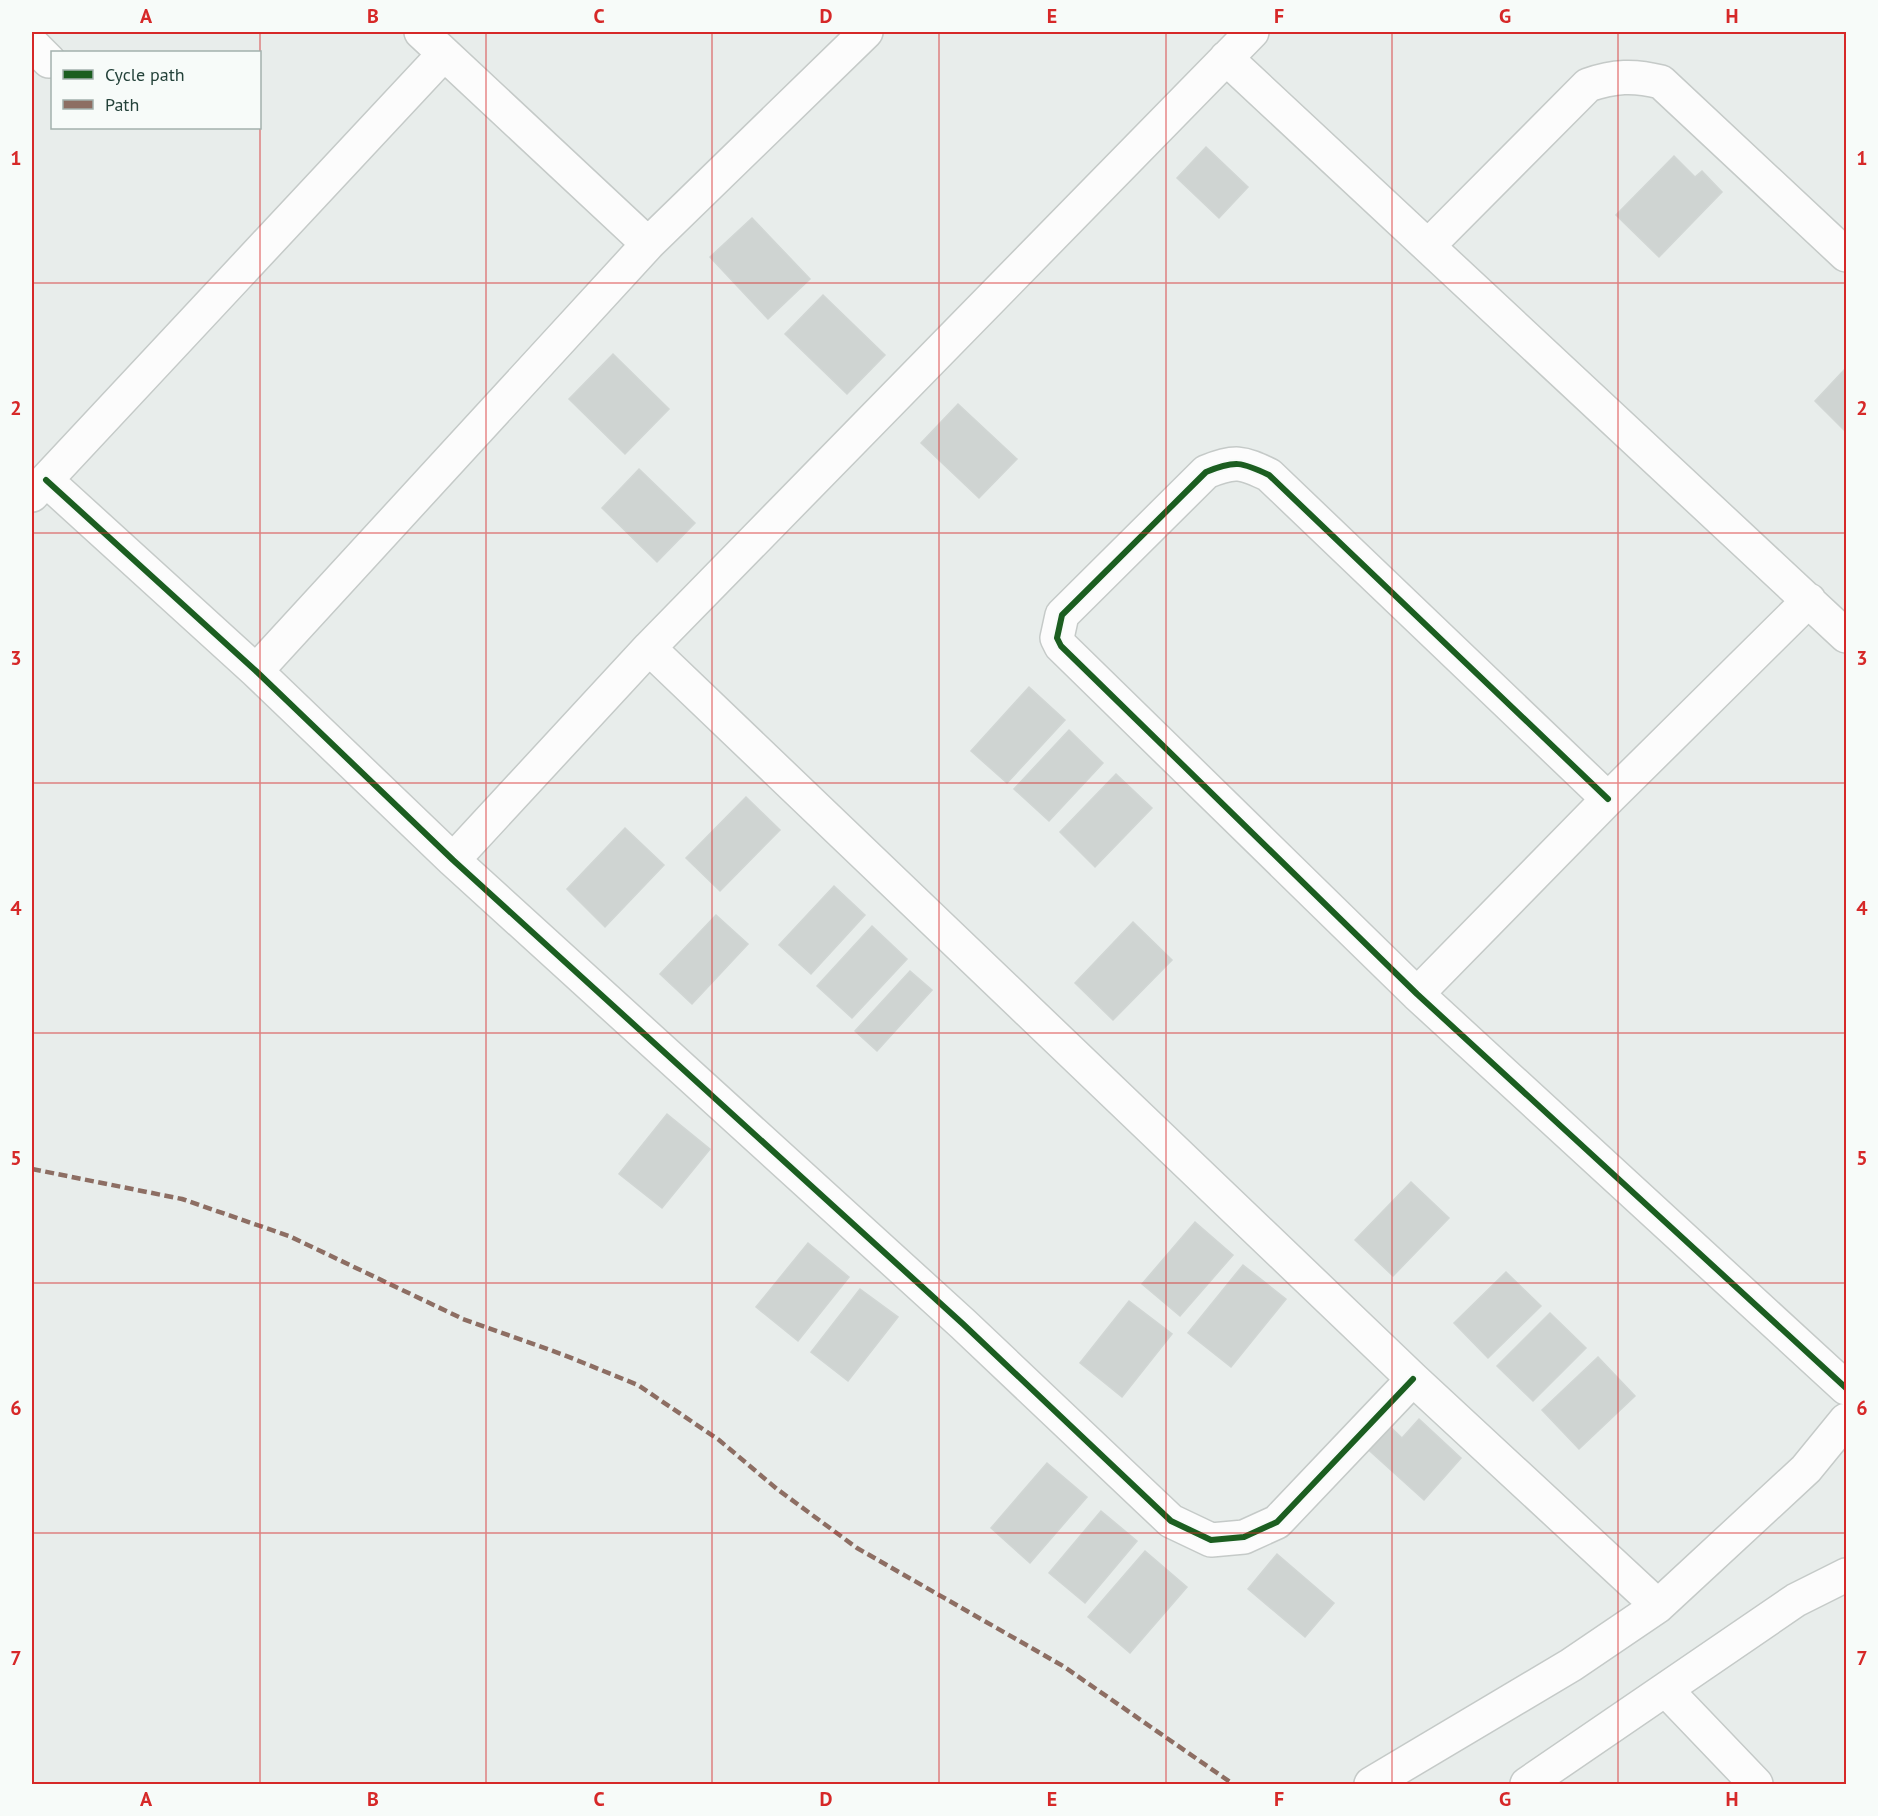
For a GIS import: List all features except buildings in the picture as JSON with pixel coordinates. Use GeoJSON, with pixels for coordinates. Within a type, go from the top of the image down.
{"type":"FeatureCollection","features":[{"type":"Feature","properties":{"kind":"street"},"geometry":{"type":"LineString","coordinates":[[422,32],[648,244]]}},
{"type":"Feature","properties":{"kind":"street"},"geometry":{"type":"LineString","coordinates":[[256,671],[648,244],[866,32]]}},
{"type":"Feature","properties":{"kind":"street"},"geometry":{"type":"LineString","coordinates":[[453,860],[649,648],[1252,32]]}},
{"type":"Feature","properties":{"kind":"street"},"geometry":{"type":"LineString","coordinates":[[444,54],[39,488],[256,671],[453,860],[963,1324],[1171,1521],[1211,1540],[1244,1537],[1277,1522],[1413,1379]]}},
{"type":"Feature","properties":{"kind":"street"},"geometry":{"type":"LineString","coordinates":[[1226,58],[1846,636]]}},
{"type":"Feature","properties":{"kind":"street"},"geometry":{"type":"LineString","coordinates":[[1428,246],[1588,85],[1612,77],[1639,76],[1661,82],[1846,255]]}},
{"type":"Feature","properties":{"kind":"street"},"geometry":{"type":"LineString","coordinates":[[1608,799],[1269,475],[1243,463],[1224,464],[1206,472],[1062,615],[1057,638],[1061,646],[1418,994],[1846,1388]]}},
{"type":"Feature","properties":{"kind":"street"},"geometry":{"type":"LineString","coordinates":[[1418,994],[1608,799],[1809,600]]}},
{"type":"Feature","properties":{"kind":"street"},"geometry":{"type":"LineString","coordinates":[[649,648],[1413,1379],[1658,1606]]}},
{"type":"Feature","properties":{"kind":"street"},"geometry":{"type":"LineString","coordinates":[[1371,1785],[1572,1665],[1658,1606],[1806,1470],[1846,1420]]}},
{"type":"Feature","properties":{"kind":"street"},"geometry":{"type":"LineString","coordinates":[[1527,1785],[1667,1691],[1796,1600],[1846,1575]]}},
{"type":"Feature","properties":{"kind":"street"},"geometry":{"type":"LineString","coordinates":[[1667,1691],[1756,1785]]}},
{"type":"Feature","properties":{"kind":"marked path"},"geometry":{"type":"LineString","coordinates":[[32,1169],[182,1199],[289,1236],[463,1319],[564,1355],[638,1385],[719,1440],[777,1489],[857,1548],[1063,1666],[1233,1784]]}},
{"type":"Feature","properties":{"kind":"cycle path"},"geometry":{"type":"LineString","coordinates":[[1608,799],[1269,475],[1252,467],[1232,464],[1206,472],[1062,615],[1057,638],[1061,646],[1417,994],[1846,1388]]}},
{"type":"Feature","properties":{"kind":"cycle path"},"geometry":{"type":"LineString","coordinates":[[46,480],[256,671],[453,860],[963,1324],[1171,1521],[1211,1540],[1244,1537],[1277,1522],[1413,1379]]}}]}
